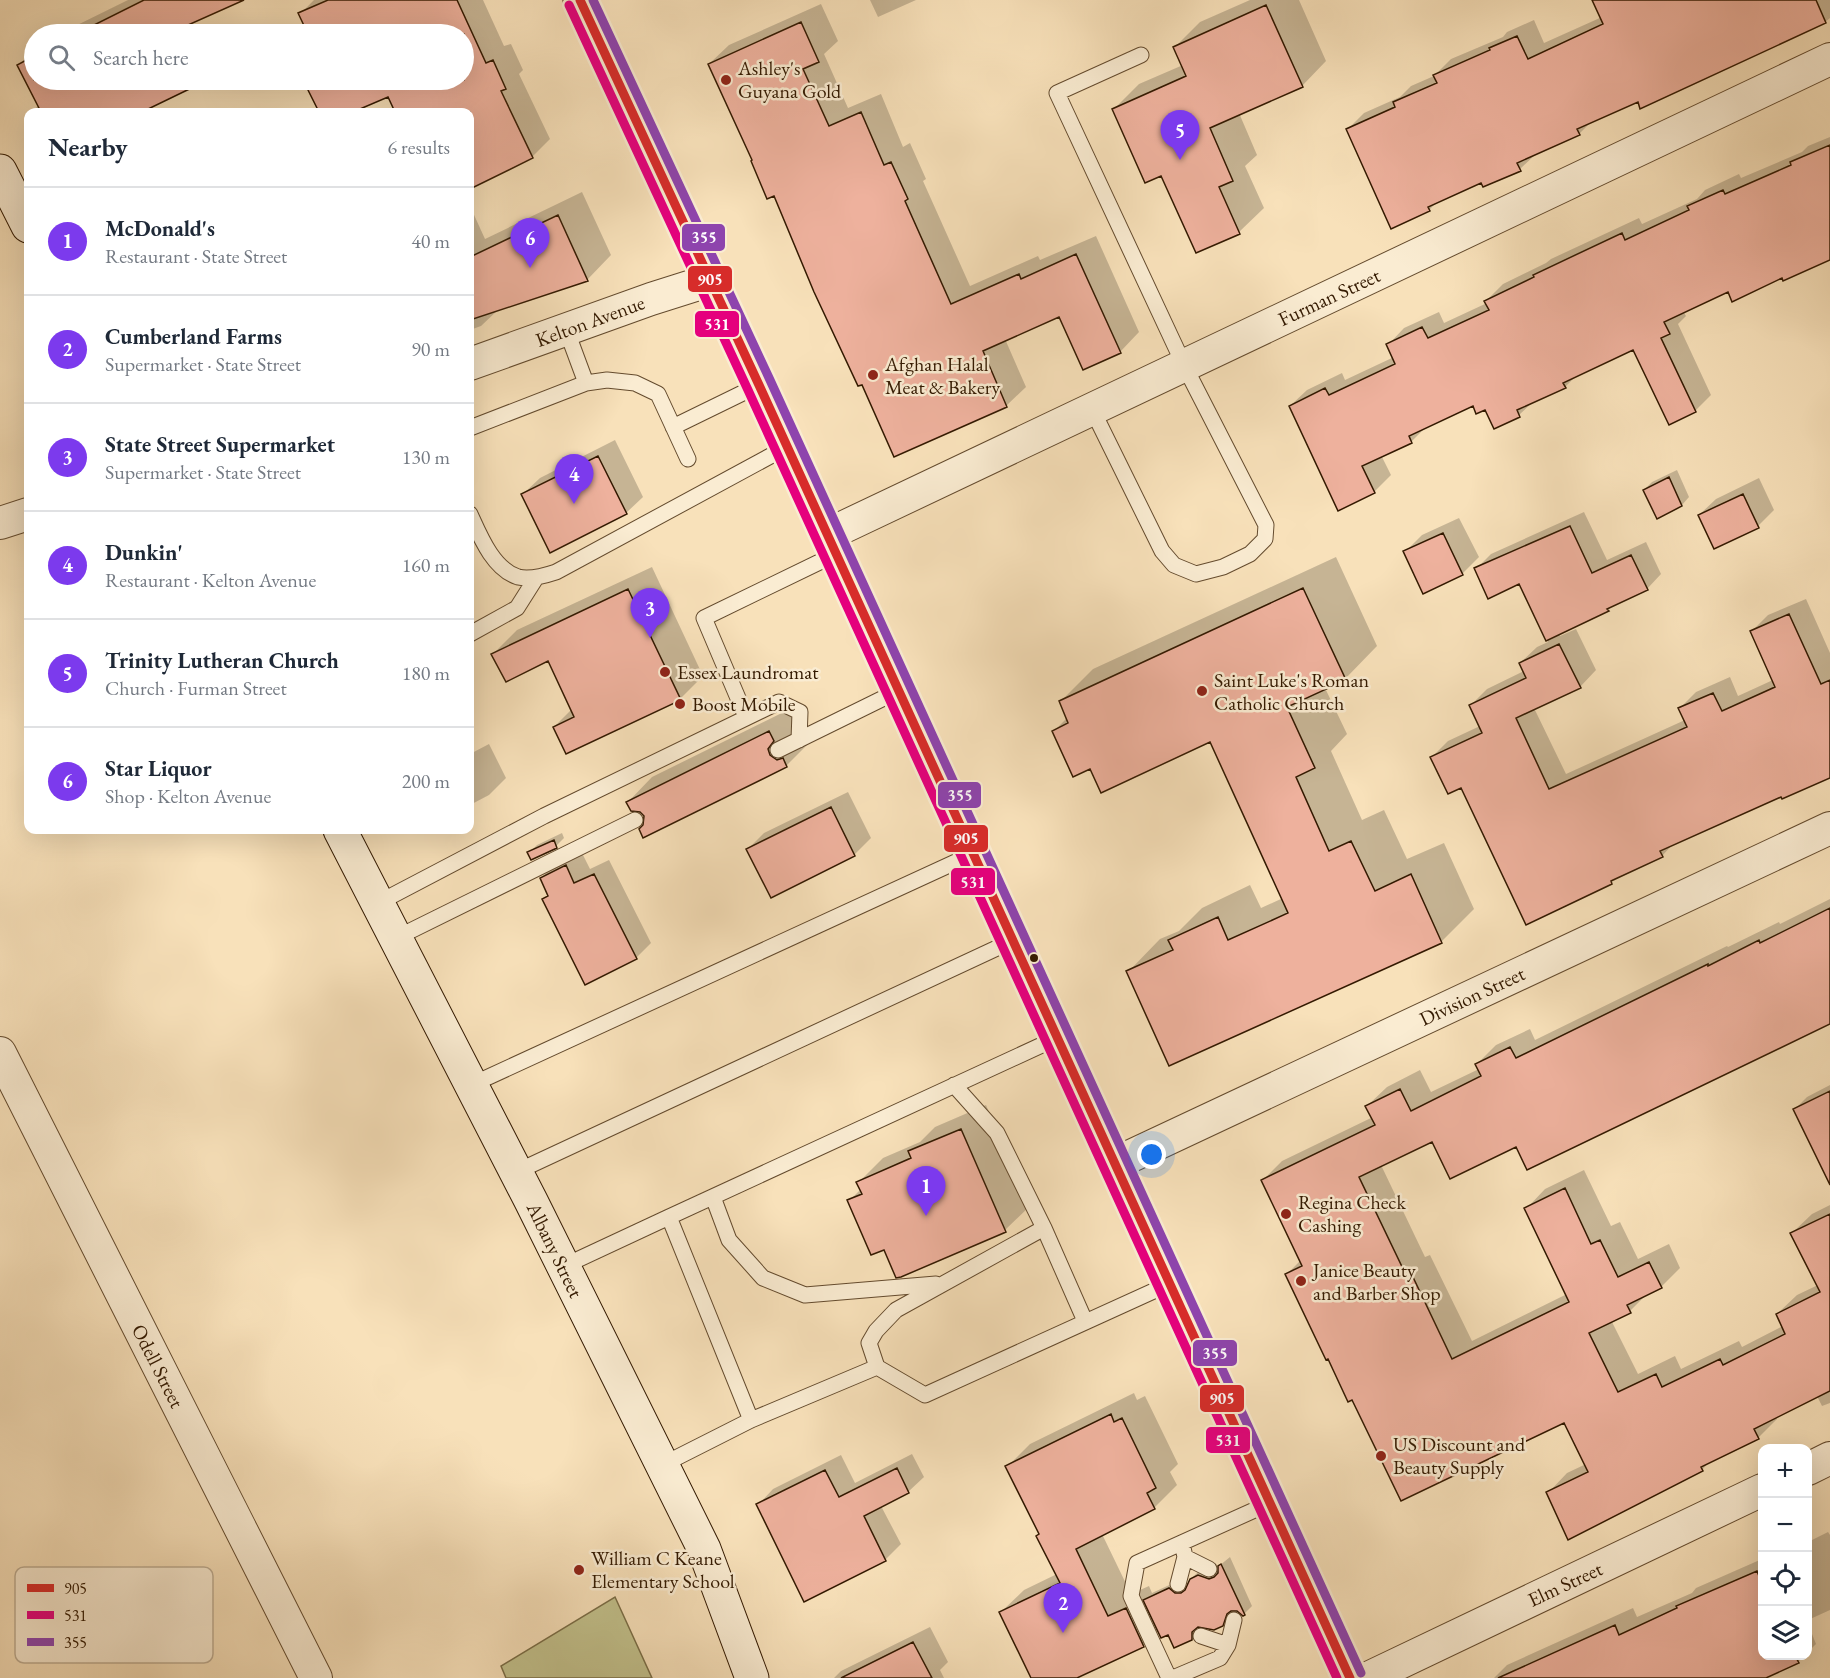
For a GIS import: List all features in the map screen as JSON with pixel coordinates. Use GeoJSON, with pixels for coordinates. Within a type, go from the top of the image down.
{"type":"FeatureCollection","features":[{"type":"Feature","properties":{"kind":"main road"},"geometry":{"type":"LineString","coordinates":[[580,0],[711,280],[1350,1678]]}},
{"type":"Feature","properties":{"kind":"street","name":"Furman Street"},"geometry":{"type":"LineString","coordinates":[[832,544],[1092,409],[1830,59]]}},
{"type":"Feature","properties":{"kind":"street"},"geometry":{"type":"LineString","coordinates":[[0,171],[24,218]]}},
{"type":"Feature","properties":{"kind":"street","name":"Kelton Avenue"},"geometry":{"type":"LineString","coordinates":[[474,363],[711,280]]}},
{"type":"Feature","properties":{"kind":"street"},"geometry":{"type":"LineString","coordinates":[[0,523],[24,515]]}},
{"type":"Feature","properties":{"kind":"street","name":"Division Street"},"geometry":{"type":"LineString","coordinates":[[1114,1164],[1830,828]]}},
{"type":"Feature","properties":{"kind":"street","name":"Albany Street"},"geometry":{"type":"LineString","coordinates":[[342,834],[564,1266],[704,1549],[752,1678]]}},
{"type":"Feature","properties":{"kind":"street","name":"Odell Street"},"geometry":{"type":"LineString","coordinates":[[0,1053],[316,1678]]}},
{"type":"Feature","properties":{"kind":"street"},"geometry":{"type":"LineString","coordinates":[[1812,1467],[1830,1458]]}},
{"type":"Feature","properties":{"kind":"street","name":"Elm Street"},"geometry":{"type":"LineString","coordinates":[[1368,1678],[1758,1492]]}},
{"type":"Feature","properties":{"kind":"lane"},"geometry":{"type":"LineString","coordinates":[[1092,409],[1162,551],[1174,565],[1196,574],[1223,567],[1250,554],[1265,539],[1266,525],[1184,365],[1057,93],[1142,55]]}},
{"type":"Feature","properties":{"kind":"lane"},"geometry":{"type":"LineString","coordinates":[[566,329],[586,382]]}},
{"type":"Feature","properties":{"kind":"lane"},"geometry":{"type":"LineString","coordinates":[[474,426],[586,382],[607,380],[635,383],[658,394],[688,459]]}},
{"type":"Feature","properties":{"kind":"lane"},"geometry":{"type":"LineString","coordinates":[[673,427],[759,385]]}},
{"type":"Feature","properties":{"kind":"lane"},"geometry":{"type":"LineString","coordinates":[[474,522],[483,541],[500,566],[518,577],[536,578],[556,572],[787,447]]}},
{"type":"Feature","properties":{"kind":"lane"},"geometry":{"type":"LineString","coordinates":[[746,717],[704,618],[832,544]]}},
{"type":"Feature","properties":{"kind":"lane"},"geometry":{"type":"LineString","coordinates":[[474,631],[517,608],[536,578]]}},
{"type":"Feature","properties":{"kind":"lane"},"geometry":{"type":"LineString","coordinates":[[778,750],[898,691]]}},
{"type":"Feature","properties":{"kind":"lane"},"geometry":{"type":"LineString","coordinates":[[378,903],[544,816],[779,702],[801,712],[799,740]]}},
{"type":"Feature","properties":{"kind":"lane"},"geometry":{"type":"LineString","coordinates":[[396,938],[635,820]]}},
{"type":"Feature","properties":{"kind":"lane"},"geometry":{"type":"LineString","coordinates":[[471,1085],[973,854]]}},
{"type":"Feature","properties":{"kind":"lane"},"geometry":{"type":"LineString","coordinates":[[516,1172],[1012,941]]}},
{"type":"Feature","properties":{"kind":"lane"},"geometry":{"type":"LineString","coordinates":[[564,1266],[1056,1038]]}},
{"type":"Feature","properties":{"kind":"lane"},"geometry":{"type":"LineString","coordinates":[[954,1085],[997,1133],[1044,1228],[1085,1321]]}},
{"type":"Feature","properties":{"kind":"lane"},"geometry":{"type":"LineString","coordinates":[[713,1197],[729,1240],[763,1278],[804,1295],[943,1284]]}},
{"type":"Feature","properties":{"kind":"lane"},"geometry":{"type":"LineString","coordinates":[[669,1217],[751,1420]]}},
{"type":"Feature","properties":{"kind":"lane"},"geometry":{"type":"LineString","coordinates":[[1044,1228],[896,1310],[876,1331],[869,1344],[877,1367],[925,1395],[1169,1284]]}},
{"type":"Feature","properties":{"kind":"lane"},"geometry":{"type":"LineString","coordinates":[[662,1466],[751,1420],[877,1367]]}},
{"type":"Feature","properties":{"kind":"lane"},"geometry":{"type":"LineString","coordinates":[[1234,1620],[1228,1645],[1220,1658],[1171,1678],[1131,1596],[1137,1563],[1183,1550],[1270,1503]]}},
{"type":"Feature","properties":{"kind":"lane"},"geometry":{"type":"LineString","coordinates":[[1183,1550],[1209,1569]]}},
{"type":"Feature","properties":{"kind":"lane"},"geometry":{"type":"LineString","coordinates":[[1178,1584],[1183,1550]]}},
{"type":"Feature","properties":{"kind":"lane"},"geometry":{"type":"LineString","coordinates":[[1201,1636],[1228,1645]]}},
{"type":"Feature","properties":{"kind":"shaded area"},"geometry":{"type":"Polygon","coordinates":[[[615,1597],[652,1678],[506,1678],[501,1666],[615,1597]]]}},
{"type":"Feature","properties":{"kind":"building"},"geometry":{"type":"Polygon","coordinates":[[[144,0],[244,0],[190,24],[96,24],[144,0]]]}},
{"type":"Feature","properties":{"kind":"building"},"geometry":{"type":"Polygon","coordinates":[[[328,0],[457,0],[468,24],[303,24],[298,13],[328,0]]]}},
{"type":"Feature","properties":{"kind":"building"},"geometry":{"type":"Polygon","coordinates":[[[1592,0],[1816,0],[1826,23],[1640,109],[1638,102],[1577,129],[1580,135],[1517,163],[1521,171],[1483,187],[1481,183],[1428,207],[1430,211],[1391,229],[1346,129],[1395,107],[1393,102],[1437,83],[1433,75],[1517,36],[1528,59],[1603,24],[1592,0]]]}},
{"type":"Feature","properties":{"kind":"building"},"geometry":{"type":"Polygon","coordinates":[[[1266,5],[1303,87],[1210,128],[1233,181],[1219,187],[1240,234],[1196,253],[1161,176],[1145,183],[1112,109],[1186,76],[1173,47],[1266,5]]]}},
{"type":"Feature","properties":{"kind":"building"},"geometry":{"type":"Polygon","coordinates":[[[801,22],[819,62],[803,69],[829,126],[861,112],[884,165],[891,162],[908,199],[905,201],[951,304],[1019,274],[1021,279],[1076,254],[1121,353],[1083,370],[1059,317],[983,351],[1007,407],[894,457],[862,385],[858,386],[814,292],[774,196],[767,199],[752,160],[708,64],[801,22]]]}},
{"type":"Feature","properties":{"kind":"building"},"geometry":{"type":"Polygon","coordinates":[[[474,37],[486,63],[493,60],[506,89],[501,91],[533,158],[474,187],[474,108],[393,108],[388,97],[362,108],[317,108],[308,90],[474,90],[474,37]]]}},
{"type":"Feature","properties":{"kind":"building"},"geometry":{"type":"Polygon","coordinates":[[[24,61],[24,79],[17,65],[24,61]]]}},
{"type":"Feature","properties":{"kind":"building"},"geometry":{"type":"Polygon","coordinates":[[[30,90],[187,90],[150,108],[39,108],[30,90]]]}},
{"type":"Feature","properties":{"kind":"building"},"geometry":{"type":"Polygon","coordinates":[[[1830,145],[1830,260],[1783,281],[1782,278],[1732,302],[1728,292],[1664,322],[1670,334],[1661,338],[1696,412],[1669,425],[1633,350],[1563,383],[1566,388],[1517,410],[1520,417],[1494,429],[1485,410],[1476,414],[1473,406],[1409,436],[1412,443],[1362,466],[1375,493],[1338,511],[1289,406],[1325,388],[1329,395],[1395,364],[1386,344],[1422,327],[1428,338],[1489,310],[1484,301],[1534,277],[1533,275],[1622,233],[1625,240],[1689,210],[1687,206],[1723,190],[1725,194],[1830,145]]]}},
{"type":"Feature","properties":{"kind":"building"},"geometry":{"type":"Polygon","coordinates":[[[558,215],[588,281],[474,319],[474,255],[558,215]]]}},
{"type":"Feature","properties":{"kind":"building"},"geometry":{"type":"Polygon","coordinates":[[[598,456],[627,514],[550,553],[521,494],[598,456]]]}},
{"type":"Feature","properties":{"kind":"building"},"geometry":{"type":"Polygon","coordinates":[[[1669,477],[1682,506],[1657,519],[1643,490],[1669,477]]]}},
{"type":"Feature","properties":{"kind":"building"},"geometry":{"type":"Polygon","coordinates":[[[1743,494],[1759,528],[1714,549],[1698,515],[1743,494]]]}},
{"type":"Feature","properties":{"kind":"building"},"geometry":{"type":"Polygon","coordinates":[[[1570,526],[1592,573],[1631,555],[1648,590],[1546,641],[1519,584],[1488,599],[1474,568],[1570,526]]]}},
{"type":"Feature","properties":{"kind":"building"},"geometry":{"type":"Polygon","coordinates":[[[1443,533],[1463,575],[1423,594],[1403,551],[1443,533]]]}},
{"type":"Feature","properties":{"kind":"building"},"geometry":{"type":"Polygon","coordinates":[[[1303,588],[1346,680],[1287,707],[1315,768],[1296,777],[1329,851],[1351,841],[1375,891],[1411,874],[1442,943],[1169,1066],[1126,971],[1173,950],[1168,940],[1218,917],[1228,940],[1288,913],[1210,742],[1101,793],[1090,769],[1073,777],[1052,731],[1068,723],[1059,701],[1303,588]]]}},
{"type":"Feature","properties":{"kind":"building"},"geometry":{"type":"Polygon","coordinates":[[[628,589],[681,700],[566,754],[553,727],[574,717],[548,661],[506,682],[491,654],[628,589]]]}},
{"type":"Feature","properties":{"kind":"building"},"geometry":{"type":"Polygon","coordinates":[[[1789,614],[1821,684],[1830,680],[1830,778],[1782,799],[1781,797],[1660,851],[1663,857],[1526,925],[1461,788],[1448,794],[1430,757],[1482,733],[1469,705],[1526,678],[1519,663],[1559,644],[1581,688],[1516,718],[1549,789],[1687,727],[1678,708],[1713,693],[1722,711],[1775,687],[1750,631],[1789,614]]]}},
{"type":"Feature","properties":{"kind":"building"},"geometry":{"type":"Polygon","coordinates":[[[769,731],[774,741],[768,749],[770,755],[777,760],[783,758],[787,767],[643,838],[639,829],[643,825],[644,816],[640,812],[631,811],[626,802],[769,731]]]}},
{"type":"Feature","properties":{"kind":"building"},"geometry":{"type":"Polygon","coordinates":[[[831,807],[855,856],[771,898],[746,849],[831,807]]]}},
{"type":"Feature","properties":{"kind":"building"},"geometry":{"type":"Polygon","coordinates":[[[554,840],[557,848],[531,860],[527,852],[554,840]]]}},
{"type":"Feature","properties":{"kind":"building"},"geometry":{"type":"Polygon","coordinates":[[[566,865],[574,883],[594,874],[637,959],[585,985],[542,899],[548,896],[540,878],[566,865]]]}},
{"type":"Feature","properties":{"kind":"building"},"geometry":{"type":"Polygon","coordinates":[[[1830,908],[1830,1024],[1527,1170],[1516,1147],[1450,1179],[1432,1142],[1359,1177],[1406,1275],[1411,1273],[1452,1359],[1569,1302],[1524,1208],[1565,1188],[1591,1244],[1600,1240],[1618,1277],[1649,1262],[1662,1288],[1627,1305],[1631,1313],[1589,1333],[1618,1392],[1656,1374],[1662,1387],[1720,1359],[1723,1365],[1785,1334],[1776,1314],[1820,1292],[1790,1233],[1830,1214],[1830,1391],[1754,1429],[1759,1439],[1701,1467],[1703,1471],[1568,1540],[1546,1492],[1588,1472],[1564,1423],[1401,1501],[1352,1400],[1348,1402],[1328,1359],[1326,1360],[1285,1274],[1302,1266],[1261,1180],[1375,1125],[1365,1106],[1400,1089],[1411,1111],[1481,1076],[1475,1064],[1510,1047],[1516,1058],[1708,964],[1708,966],[1759,940],[1760,943],[1830,908]]]}},
{"type":"Feature","properties":{"kind":"building"},"geometry":{"type":"Polygon","coordinates":[[[1830,1091],[1830,1185],[1793,1109],[1830,1091]]]}},
{"type":"Feature","properties":{"kind":"building"},"geometry":{"type":"Polygon","coordinates":[[[961,1129],[1006,1232],[896,1278],[884,1250],[871,1255],[847,1200],[862,1194],[856,1182],[911,1158],[908,1151],[961,1129]]]}},
{"type":"Feature","properties":{"kind":"building"},"geometry":{"type":"Polygon","coordinates":[[[1111,1414],[1114,1422],[1122,1418],[1156,1488],[1147,1493],[1155,1509],[1076,1549],[1108,1616],[1126,1608],[1144,1647],[1077,1678],[1031,1678],[999,1612],[1060,1583],[1036,1536],[1039,1534],[1005,1466],[1111,1414]]]}},
{"type":"Feature","properties":{"kind":"building"},"geometry":{"type":"Polygon","coordinates":[[[897,1468],[909,1493],[864,1516],[886,1561],[804,1602],[756,1504],[825,1470],[839,1497],[897,1468]]]}},
{"type":"Feature","properties":{"kind":"building"},"geometry":{"type":"Polygon","coordinates":[[[1221,1564],[1245,1615],[1231,1611],[1227,1614],[1223,1626],[1214,1630],[1198,1627],[1192,1632],[1192,1640],[1174,1648],[1168,1635],[1161,1638],[1143,1600],[1169,1588],[1175,1593],[1181,1593],[1190,1579],[1198,1575],[1209,1579],[1214,1577],[1221,1564]]]}},
{"type":"Feature","properties":{"kind":"building"},"geometry":{"type":"Polygon","coordinates":[[[1757,1571],[1758,1660],[1797,1660],[1799,1663],[1766,1678],[1498,1678],[1615,1625],[1619,1635],[1677,1608],[1676,1606],[1757,1571]]]}},
{"type":"Feature","properties":{"kind":"building"},"geometry":{"type":"Polygon","coordinates":[[[913,1642],[932,1678],[841,1678],[913,1642]]]}},
{"type":"Feature","properties":{"kind":"transit line","name":"905"},"geometry":{"type":"LineString","coordinates":[[580,0],[759,385],[1350,1678]]}},
{"type":"Feature","properties":{"kind":"transit line","name":"355"},"geometry":{"type":"LineString","coordinates":[[593,0],[770,380],[1361,1673]]}},
{"type":"Feature","properties":{"kind":"transit line","name":"531"},"geometry":{"type":"LineString","coordinates":[[569,5],[748,390],[1337,1678]]}},
{"type":"Feature","properties":{"kind":"place","name":"Ashley's Guyana Gold"},"geometry":{"type":"Point","coordinates":[726,80]}},
{"type":"Feature","properties":{"kind":"place","name":"Trinity Lutheran Church"},"geometry":{"type":"Point","coordinates":[1180,160]}},
{"type":"Feature","properties":{"kind":"place","name":"Star Liquor"},"geometry":{"type":"Point","coordinates":[530,268]}},
{"type":"Feature","properties":{"kind":"place","name":"Afghan Halal Meat & Bakery"},"geometry":{"type":"Point","coordinates":[873,375]}},
{"type":"Feature","properties":{"kind":"place","name":"Dunkin'"},"geometry":{"type":"Point","coordinates":[574,504]}},
{"type":"Feature","properties":{"kind":"place","name":"State Street Supermarket"},"geometry":{"type":"Point","coordinates":[650,638]}},
{"type":"Feature","properties":{"kind":"place","name":"Essex Laundromat"},"geometry":{"type":"Point","coordinates":[665,672]}},
{"type":"Feature","properties":{"kind":"place","name":"Saint Luke's Roman Catholic Church"},"geometry":{"type":"Point","coordinates":[1202,691]}},
{"type":"Feature","properties":{"kind":"place","name":"Boost Mobile"},"geometry":{"type":"Point","coordinates":[680,704]}},
{"type":"Feature","properties":{"kind":"place","name":"Regina Check Cashing"},"geometry":{"type":"Point","coordinates":[1286,1214]}},
{"type":"Feature","properties":{"kind":"place","name":"McDonald's"},"geometry":{"type":"Point","coordinates":[926,1216]}},
{"type":"Feature","properties":{"kind":"place","name":"Janice Beauty and Barber Shop"},"geometry":{"type":"Point","coordinates":[1301,1281]}},
{"type":"Feature","properties":{"kind":"place","name":"US Discount and Beauty Supply"},"geometry":{"type":"Point","coordinates":[1381,1456]}},
{"type":"Feature","properties":{"kind":"place","name":"William C Keane Elementary School"},"geometry":{"type":"Point","coordinates":[579,1570]}},
{"type":"Feature","properties":{"kind":"place","name":"Cumberland Farms"},"geometry":{"type":"Point","coordinates":[1063,1633]}}]}
